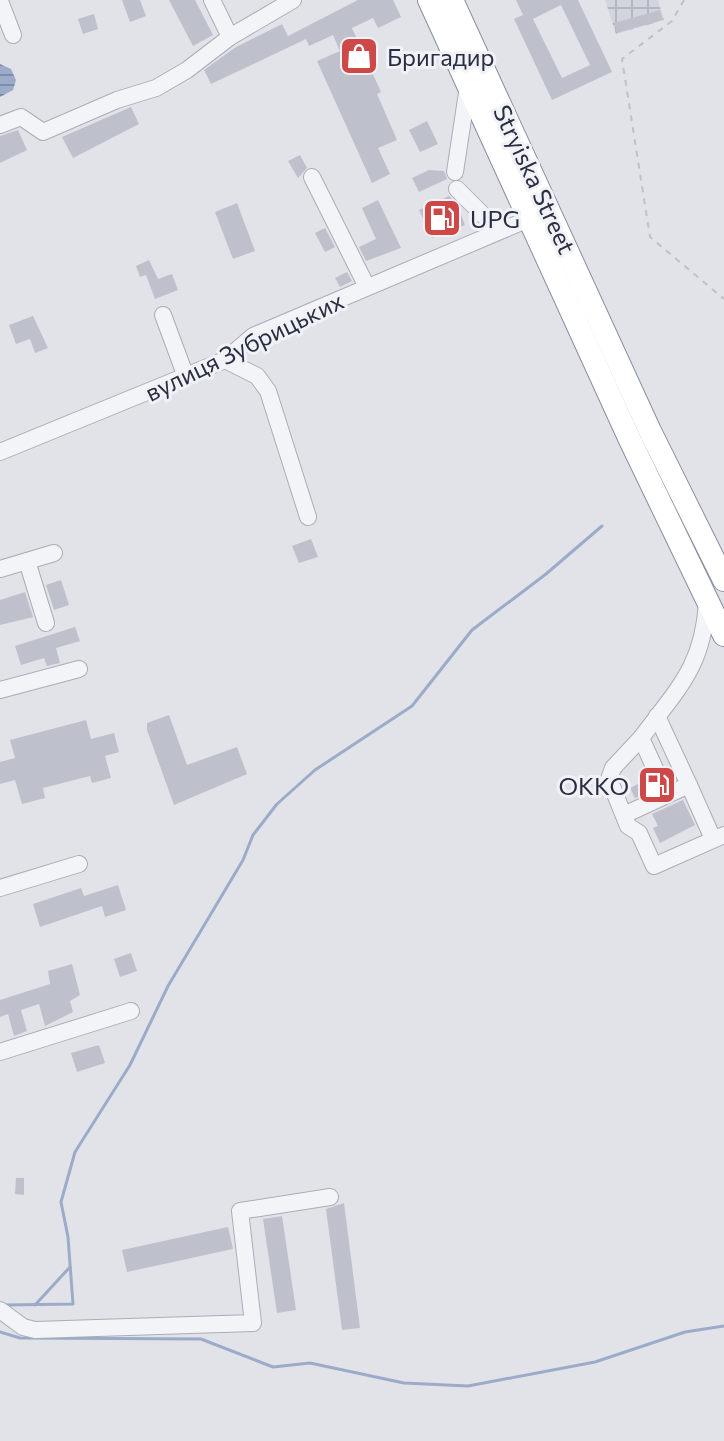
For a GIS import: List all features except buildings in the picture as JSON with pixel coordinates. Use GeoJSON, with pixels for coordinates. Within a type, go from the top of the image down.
{"type":"FeatureCollection","features":[{"type":"Feature","properties":{"kind":"highway","name":"Stryiska Street"},"geometry":{"type":"LineString","coordinates":[[429,0],[531,218],[567,274]]}},
{"type":"Feature","properties":{"kind":"highway","name":"Stryiska Street"},"geometry":{"type":"LineString","coordinates":[[452,0],[567,274]]}},
{"type":"Feature","properties":{"kind":"highway"},"geometry":{"type":"LineString","coordinates":[[567,274],[724,580]]}},
{"type":"Feature","properties":{"kind":"highway"},"geometry":{"type":"LineString","coordinates":[[567,274],[724,635]]}},
{"type":"Feature","properties":{"kind":"street"},"geometry":{"type":"LineString","coordinates":[[212,0],[230,37]]}},
{"type":"Feature","properties":{"kind":"street"},"geometry":{"type":"LineString","coordinates":[[0,125],[21,117],[38,131],[51,130],[101,106],[156,88],[187,70],[230,37],[293,0]]}},
{"type":"Feature","properties":{"kind":"street"},"geometry":{"type":"LineString","coordinates":[[0,1],[13,35]]}},
{"type":"Feature","properties":{"kind":"street"},"geometry":{"type":"LineString","coordinates":[[468,86],[456,180],[499,231]]}},
{"type":"Feature","properties":{"kind":"street"},"geometry":{"type":"LineString","coordinates":[[312,177],[367,287]]}},
{"type":"Feature","properties":{"kind":"street","name":"вулиця Зубрицьких"},"geometry":{"type":"LineString","coordinates":[[0,452],[225,360],[253,336],[531,218]]}},
{"type":"Feature","properties":{"kind":"street"},"geometry":{"type":"LineString","coordinates":[[163,315],[186,377]]}},
{"type":"Feature","properties":{"kind":"street"},"geometry":{"type":"LineString","coordinates":[[225,360],[257,376],[268,391],[308,517]]}},
{"type":"Feature","properties":{"kind":"street"},"geometry":{"type":"LineString","coordinates":[[0,569],[54,553]]}},
{"type":"Feature","properties":{"kind":"street"},"geometry":{"type":"LineString","coordinates":[[27,561],[46,623]]}},
{"type":"Feature","properties":{"kind":"street"},"geometry":{"type":"LineString","coordinates":[[657,716],[689,785],[719,837],[654,866],[639,833],[628,826],[609,779],[613,768],[641,738],[700,655],[705,636],[707,601]]}},
{"type":"Feature","properties":{"kind":"street"},"geometry":{"type":"LineString","coordinates":[[0,690],[79,669]]}},
{"type":"Feature","properties":{"kind":"street"},"geometry":{"type":"LineString","coordinates":[[641,738],[667,795]]}},
{"type":"Feature","properties":{"kind":"street"},"geometry":{"type":"LineString","coordinates":[[624,815],[689,785]]}},
{"type":"Feature","properties":{"kind":"street"},"geometry":{"type":"LineString","coordinates":[[0,888],[79,864]]}},
{"type":"Feature","properties":{"kind":"street"},"geometry":{"type":"LineString","coordinates":[[0,1052],[131,1011]]}},
{"type":"Feature","properties":{"kind":"street"},"geometry":{"type":"LineString","coordinates":[[0,1310],[23,1327],[35,1330],[253,1323],[240,1211],[330,1197]]}},
{"type":"Feature","properties":{"kind":"path"},"geometry":{"type":"LineString","coordinates":[[684,0],[672,21],[622,59],[650,237],[724,299]]}},
{"type":"Feature","properties":{"kind":"shaded area"},"geometry":{"type":"Polygon","coordinates":[[[605,0],[658,0],[664,20],[616,34],[605,0]]]}},
{"type":"Feature","properties":{"kind":"water"},"geometry":{"type":"Polygon","coordinates":[[[0,64],[11,69],[16,80],[13,90],[0,97],[0,64]]]}},
{"type":"Feature","properties":{"kind":"waterway"},"geometry":{"type":"LineString","coordinates":[[6,1305],[73,1304],[68,1237],[61,1202],[75,1152],[130,1065],[168,986],[243,860],[253,835],[277,804],[315,770],[412,706],[472,630],[546,574],[602,526]]}},
{"type":"Feature","properties":{"kind":"waterway"},"geometry":{"type":"LineString","coordinates":[[35,1305],[70,1267]]}},
{"type":"Feature","properties":{"kind":"waterway"},"geometry":{"type":"LineString","coordinates":[[0,1332],[20,1338],[201,1339],[273,1367],[310,1363],[404,1383],[468,1386],[595,1362],[685,1332],[724,1326]]}},
{"type":"Feature","properties":{"kind":"place","name":"Бригадир"},"geometry":{"type":"Point","coordinates":[359,56]}},
{"type":"Feature","properties":{"kind":"place","name":"UPG"},"geometry":{"type":"Point","coordinates":[442,218]}},
{"type":"Feature","properties":{"kind":"place","name":"OKKO"},"geometry":{"type":"Point","coordinates":[657,785]}}]}
